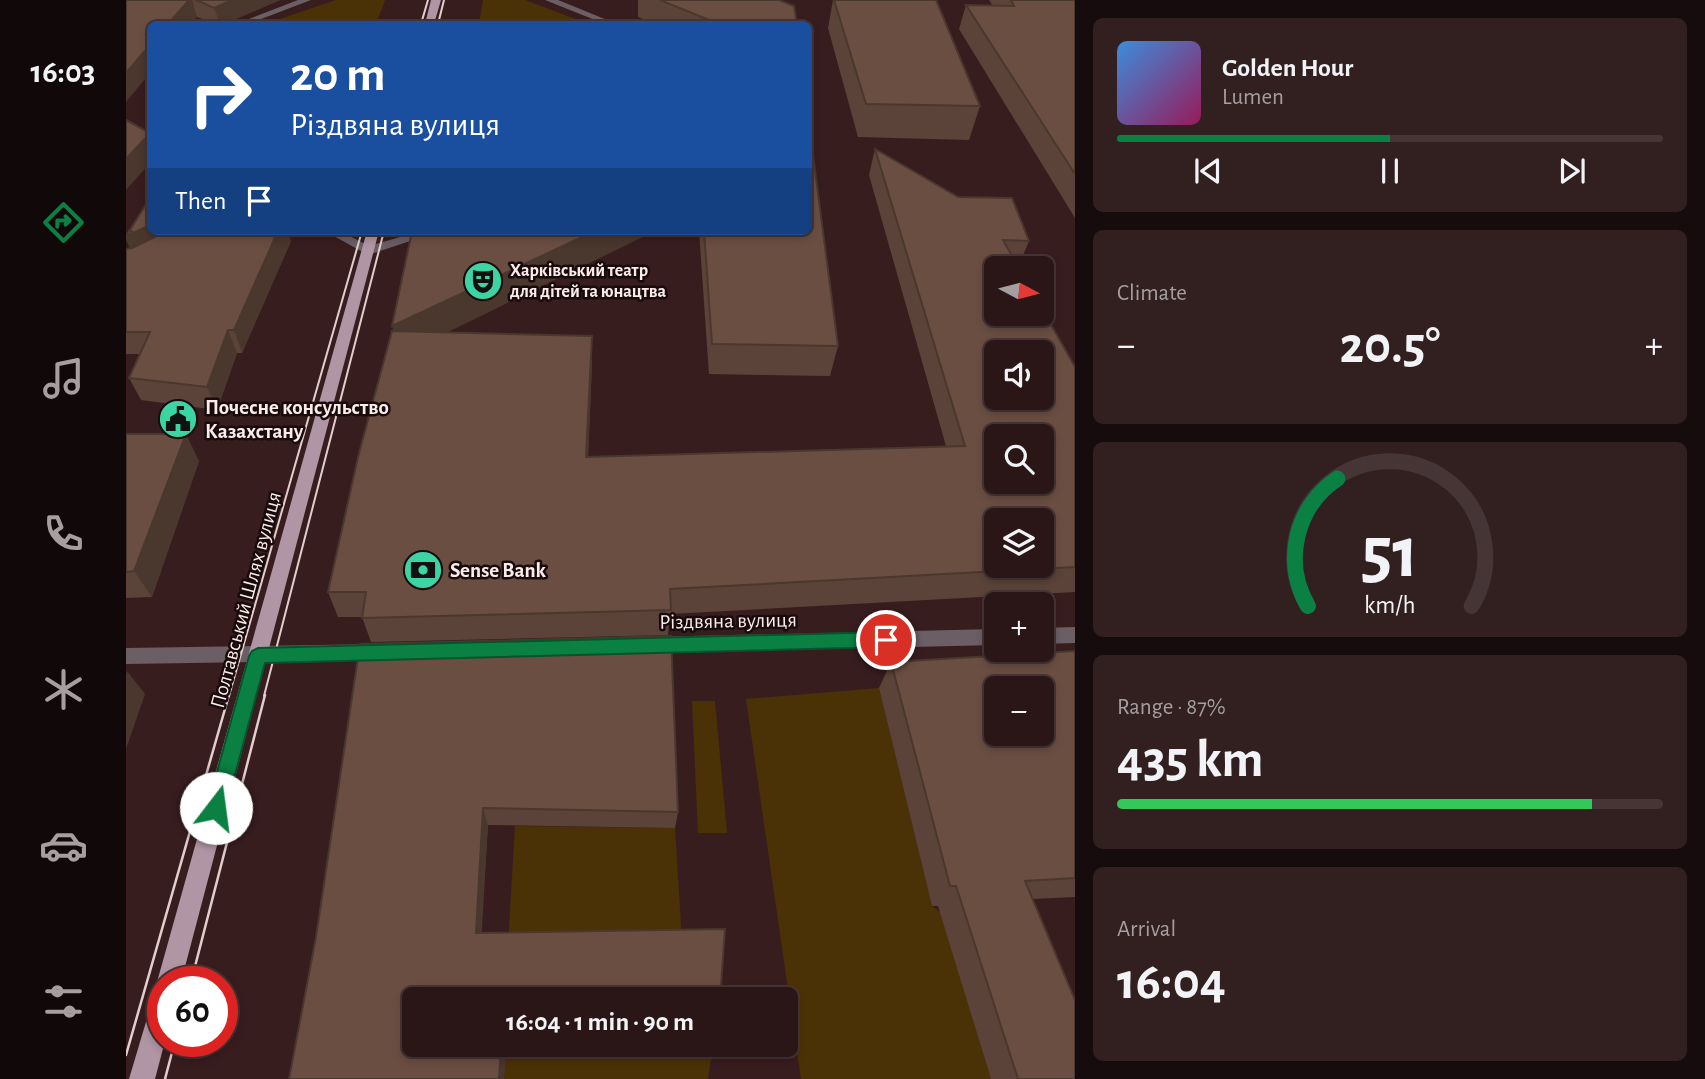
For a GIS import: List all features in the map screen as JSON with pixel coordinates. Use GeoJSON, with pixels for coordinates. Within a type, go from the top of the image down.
{"type":"FeatureCollection","features":[{"type":"Feature","properties":{"kind":"main road"},"geometry":{"type":"LineString","coordinates":[[430,21],[436,0]]}},
{"type":"Feature","properties":{"kind":"main road","name":"Полтавський Шлях вулиця"},"geometry":{"type":"LineString","coordinates":[[173,966],[372,235]]}},
{"type":"Feature","properties":{"kind":"main road"},"geometry":{"type":"LineString","coordinates":[[142,1079],[148,1057]]}},
{"type":"Feature","properties":{"kind":"street"},"geometry":{"type":"LineString","coordinates":[[249,21],[306,0]]}},
{"type":"Feature","properties":{"kind":"street"},"geometry":{"type":"LineString","coordinates":[[550,0],[604,21]]}},
{"type":"Feature","properties":{"kind":"street"},"geometry":{"type":"LineString","coordinates":[[338,235],[368,251],[421,235]]}},
{"type":"Feature","properties":{"kind":"street"},"geometry":{"type":"LineString","coordinates":[[1054,636],[1075,635]]}},
{"type":"Feature","properties":{"kind":"street","name":"Різдвяна вулиця"},"geometry":{"type":"LineString","coordinates":[[623,646],[984,637]]}},
{"type":"Feature","properties":{"kind":"street"},"geometry":{"type":"LineString","coordinates":[[126,656],[402,652]]}},
{"type":"Feature","properties":{"kind":"shaded area"},"geometry":{"type":"Polygon","coordinates":[[[336,0],[385,0],[377,21],[274,21],[336,0]]]}},
{"type":"Feature","properties":{"kind":"shaded area"},"geometry":{"type":"Polygon","coordinates":[[[483,0],[525,0],[581,21],[480,21],[483,0]]]}},
{"type":"Feature","properties":{"kind":"shaded area"},"geometry":{"type":"Polygon","coordinates":[[[879,688],[932,906],[972,936],[963,987],[991,1079],[801,1079],[798,1057],[798,987],[788,987],[746,699],[879,688]]]}},
{"type":"Feature","properties":{"kind":"shaded area"},"geometry":{"type":"Polygon","coordinates":[[[692,701],[715,701],[727,833],[698,833],[692,701]]]}},
{"type":"Feature","properties":{"kind":"shaded area"},"geometry":{"type":"Polygon","coordinates":[[[515,826],[675,828],[682,942],[508,946],[515,826]]]}},
{"type":"Feature","properties":{"kind":"shaded area"},"geometry":{"type":"Polygon","coordinates":[[[505,1057],[711,1057],[708,1079],[504,1079],[505,1057]]]}},
{"type":"Feature","properties":{"kind":"building"},"geometry":{"type":"Polygon","coordinates":[[[126,0],[189,0],[171,21],[147,21],[147,48],[126,73],[126,0]]]}},
{"type":"Feature","properties":{"kind":"building"},"geometry":{"type":"Polygon","coordinates":[[[196,0],[232,0],[214,8],[196,0]]]}},
{"type":"Feature","properties":{"kind":"building"},"geometry":{"type":"Polygon","coordinates":[[[660,0],[779,0],[794,6],[796,21],[712,21],[660,0]]]}},
{"type":"Feature","properties":{"kind":"building"},"geometry":{"type":"Polygon","coordinates":[[[834,0],[936,0],[980,106],[866,104],[834,0]]]}},
{"type":"Feature","properties":{"kind":"building"},"geometry":{"type":"Polygon","coordinates":[[[1011,0],[1075,0],[1075,174],[966,5],[1014,6],[1011,0]]]}},
{"type":"Feature","properties":{"kind":"building"},"geometry":{"type":"Polygon","coordinates":[[[126,120],[147,131],[147,136],[126,159],[126,120]]]}},
{"type":"Feature","properties":{"kind":"building"},"geometry":{"type":"Polygon","coordinates":[[[812,148],[838,346],[712,344],[704,235],[812,235],[812,148]]]}},
{"type":"Feature","properties":{"kind":"building"},"geometry":{"type":"Polygon","coordinates":[[[875,149],[958,197],[1012,198],[1029,241],[1003,240],[1012,256],[984,256],[984,326],[1052,326],[1075,367],[1075,567],[1054,568],[1054,508],[984,508],[984,572],[670,589],[671,610],[362,618],[366,592],[328,592],[358,457],[392,331],[592,336],[586,457],[965,446],[875,149]]]}},
{"type":"Feature","properties":{"kind":"building"},"geometry":{"type":"Polygon","coordinates":[[[147,203],[147,226],[126,236],[129,231],[133,232],[130,230],[147,203]]]}},
{"type":"Feature","properties":{"kind":"building"},"geometry":{"type":"Polygon","coordinates":[[[159,235],[276,235],[234,330],[228,330],[207,387],[129,378],[150,332],[126,332],[126,249],[159,235]]]}},
{"type":"Feature","properties":{"kind":"building"},"geometry":{"type":"Polygon","coordinates":[[[414,235],[586,235],[392,326],[411,236],[414,235]]]}},
{"type":"Feature","properties":{"kind":"building"},"geometry":{"type":"Polygon","coordinates":[[[126,434],[186,434],[134,571],[126,572],[126,434]]]}},
{"type":"Feature","properties":{"kind":"building"},"geometry":{"type":"Polygon","coordinates":[[[671,636],[678,812],[483,808],[476,933],[725,929],[721,987],[402,987],[402,1057],[500,1057],[499,1079],[289,1079],[316,937],[360,644],[671,636]]]}},
{"type":"Feature","properties":{"kind":"building"},"geometry":{"type":"Polygon","coordinates":[[[1075,651],[1075,878],[1025,881],[1075,1000],[1075,1079],[1018,1079],[956,886],[950,886],[891,662],[984,656],[984,662],[1054,662],[1054,652],[1075,651]]]}},
{"type":"Feature","properties":{"kind":"tram line"},"geometry":{"type":"LineString","coordinates":[[422,21],[428,0]]}},
{"type":"Feature","properties":{"kind":"tram line"},"geometry":{"type":"LineString","coordinates":[[439,21],[444,0]]}},
{"type":"Feature","properties":{"kind":"tram line"},"geometry":{"type":"LineString","coordinates":[[229,696],[361,235]]}},
{"type":"Feature","properties":{"kind":"tram line"},"geometry":{"type":"LineString","coordinates":[[264,696],[383,235]]}},
{"type":"Feature","properties":{"kind":"tram line"},"geometry":{"type":"LineString","coordinates":[[126,1055],[229,695]]}},
{"type":"Feature","properties":{"kind":"tram line"},"geometry":{"type":"LineString","coordinates":[[195,966],[265,695]]}},
{"type":"Feature","properties":{"kind":"tram line"},"geometry":{"type":"LineString","coordinates":[[165,1079],[171,1057]]}},
{"type":"Feature","properties":{"kind":"place","name":"Харківський театр для дітей та юнацтва"},"geometry":{"type":"Point","coordinates":[483,281]}},
{"type":"Feature","properties":{"kind":"place","name":"Почесне консульство Казахстану"},"geometry":{"type":"Point","coordinates":[178,419]}},
{"type":"Feature","properties":{"kind":"place","name":"Sense Bank"},"geometry":{"type":"Point","coordinates":[423,570]}},
{"type":"Feature","properties":{"kind":"route"},"geometry":{"type":"LineString","coordinates":[[216,808],[258,656],[886,640]]}}]}
